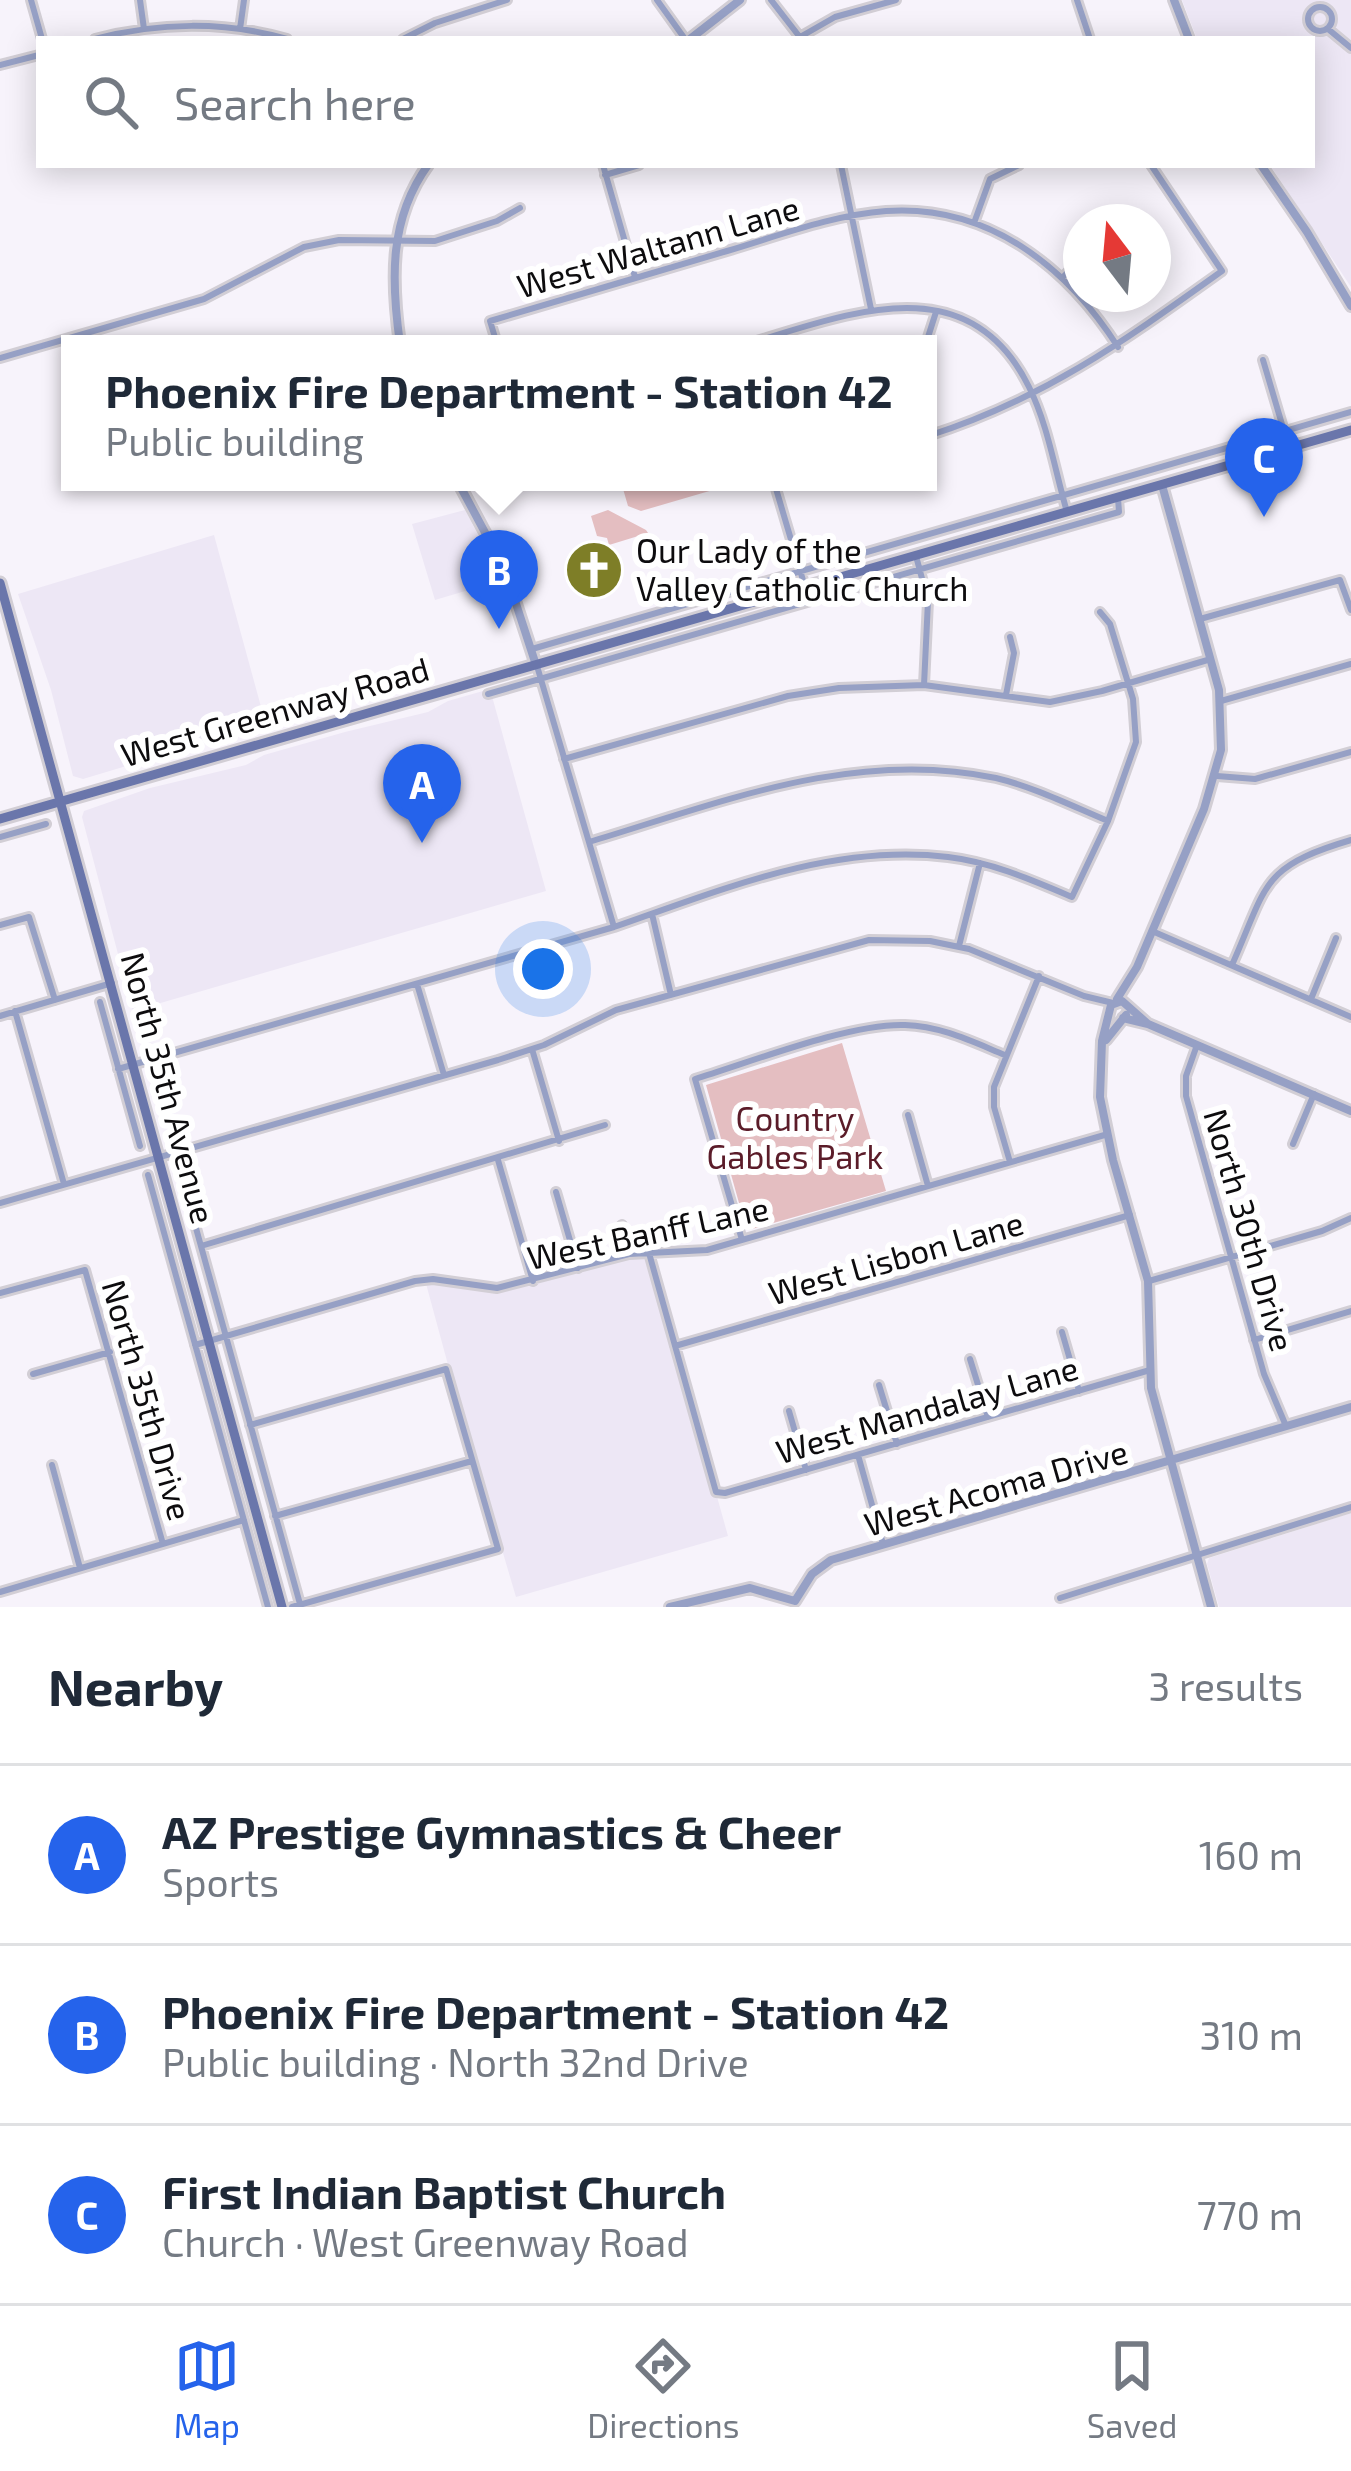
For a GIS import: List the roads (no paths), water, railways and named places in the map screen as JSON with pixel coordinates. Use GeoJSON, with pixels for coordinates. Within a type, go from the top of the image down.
{"type":"FeatureCollection","features":[{"type":"Feature","properties":{"kind":"main road","name":"West Greenway Road"},"geometry":{"type":"LineString","coordinates":[[0,819],[1351,430]]}},
{"type":"Feature","properties":{"kind":"main road","name":"North 35th Avenue"},"geometry":{"type":"LineString","coordinates":[[1,587],[282,1607]]}},
{"type":"Feature","properties":{"kind":"street"},"geometry":{"type":"LineString","coordinates":[[31,0],[41,36]]}},
{"type":"Feature","properties":{"kind":"street"},"geometry":{"type":"LineString","coordinates":[[140,0],[144,29]]}},
{"type":"Feature","properties":{"kind":"street"},"geometry":{"type":"LineString","coordinates":[[240,29],[244,0]]}},
{"type":"Feature","properties":{"kind":"street"},"geometry":{"type":"LineString","coordinates":[[468,0],[472,13]]}},
{"type":"Feature","properties":{"kind":"street"},"geometry":{"type":"LineString","coordinates":[[409,36],[507,0]]}},
{"type":"Feature","properties":{"kind":"street"},"geometry":{"type":"LineString","coordinates":[[658,0],[686,36]]}},
{"type":"Feature","properties":{"kind":"street"},"geometry":{"type":"LineString","coordinates":[[692,36],[740,0]]}},
{"type":"Feature","properties":{"kind":"street"},"geometry":{"type":"LineString","coordinates":[[771,0],[798,36]]}},
{"type":"Feature","properties":{"kind":"street"},"geometry":{"type":"LineString","coordinates":[[803,36],[835,17],[896,0]]}},
{"type":"Feature","properties":{"kind":"street"},"geometry":{"type":"LineString","coordinates":[[1078,0],[1089,36]]}},
{"type":"Feature","properties":{"kind":"street"},"geometry":{"type":"LineString","coordinates":[[1174,0],[1188,36]]}},
{"type":"Feature","properties":{"kind":"street"},"geometry":{"type":"LineString","coordinates":[[1306,0],[1312,10]]}},
{"type":"Feature","properties":{"kind":"street"},"geometry":{"type":"LineString","coordinates":[[1320,7],[1330,12],[1328,29],[1311,28],[1308,16],[1312,10],[1320,7]]}},
{"type":"Feature","properties":{"kind":"street"},"geometry":{"type":"LineString","coordinates":[[110,36],[187,25],[273,36]]}},
{"type":"Feature","properties":{"kind":"street"},"geometry":{"type":"LineString","coordinates":[[1328,29],[1351,48]]}},
{"type":"Feature","properties":{"kind":"street"},"geometry":{"type":"LineString","coordinates":[[0,65],[36,56]]}},
{"type":"Feature","properties":{"kind":"street"},"geometry":{"type":"LineString","coordinates":[[399,335],[396,242],[406,201],[426,168]]}},
{"type":"Feature","properties":{"kind":"street"},"geometry":{"type":"LineString","coordinates":[[604,168],[635,278]]}},
{"type":"Feature","properties":{"kind":"street"},"geometry":{"type":"LineString","coordinates":[[605,175],[629,168]]}},
{"type":"Feature","properties":{"kind":"street"},"geometry":{"type":"LineString","coordinates":[[842,168],[871,309]]}},
{"type":"Feature","properties":{"kind":"street"},"geometry":{"type":"LineString","coordinates":[[1013,168],[990,179],[974,224],[1025,245],[1063,277]]}},
{"type":"Feature","properties":{"kind":"street"},"geometry":{"type":"LineString","coordinates":[[937,432],[1032,395],[1118,347],[1222,271],[1153,168]]}},
{"type":"Feature","properties":{"kind":"street"},"geometry":{"type":"LineString","coordinates":[[1263,168],[1346,285],[1351,307]]}},
{"type":"Feature","properties":{"kind":"street"},"geometry":{"type":"LineString","coordinates":[[80,335],[204,299],[304,247],[338,240],[435,241],[520,208]]}},
{"type":"Feature","properties":{"kind":"street","name":"West Waltann Lane"},"geometry":{"type":"LineString","coordinates":[[494,335],[490,321],[853,216],[905,211],[974,224]]}},
{"type":"Feature","properties":{"kind":"street"},"geometry":{"type":"LineString","coordinates":[[779,335],[871,309],[911,306],[958,318],[1010,357],[1032,395],[1067,512]]}},
{"type":"Feature","properties":{"kind":"street"},"geometry":{"type":"LineString","coordinates":[[929,335],[936,311]]}},
{"type":"Feature","properties":{"kind":"street"},"geometry":{"type":"LineString","coordinates":[[1095,312],[1118,347]]}},
{"type":"Feature","properties":{"kind":"street"},"geometry":{"type":"LineString","coordinates":[[0,358],[61,340]]}},
{"type":"Feature","properties":{"kind":"street"},"geometry":{"type":"LineString","coordinates":[[1263,361],[1289,448]]}},
{"type":"Feature","properties":{"kind":"street"},"geometry":{"type":"LineString","coordinates":[[532,650],[1351,412]]}},
{"type":"Feature","properties":{"kind":"street"},"geometry":{"type":"LineString","coordinates":[[1162,485],[1211,659],[1220,701],[1221,750],[1216,776],[1115,1012],[1103,1047],[1099,1080],[1108,1134],[1148,1281],[1150,1370],[1211,1607]]}},
{"type":"Feature","properties":{"kind":"street"},"geometry":{"type":"LineString","coordinates":[[463,491],[505,570],[614,927]]}},
{"type":"Feature","properties":{"kind":"street"},"geometry":{"type":"LineString","coordinates":[[777,491],[805,587]]}},
{"type":"Feature","properties":{"kind":"street","name":"West Greenway Road"},"geometry":{"type":"LineString","coordinates":[[488,694],[1119,512],[1118,498]]}},
{"type":"Feature","properties":{"kind":"street"},"geometry":{"type":"LineString","coordinates":[[916,556],[928,601],[924,685]]}},
{"type":"Feature","properties":{"kind":"street"},"geometry":{"type":"LineString","coordinates":[[1200,619],[1340,580],[1351,610]]}},
{"type":"Feature","properties":{"kind":"street"},"geometry":{"type":"LineString","coordinates":[[118,1069],[835,859],[882,854],[950,857],[980,863],[1072,897],[1108,821],[1136,742],[1137,722],[1128,683],[1110,624],[1100,612]]}},
{"type":"Feature","properties":{"kind":"street"},"geometry":{"type":"LineString","coordinates":[[1006,695],[1014,652],[1010,637]]}},
{"type":"Feature","properties":{"kind":"street"},"geometry":{"type":"LineString","coordinates":[[564,760],[788,696],[839,688],[924,685],[1032,701],[1068,700],[1211,659]]}},
{"type":"Feature","properties":{"kind":"street"},"geometry":{"type":"LineString","coordinates":[[1220,701],[1351,664]]}},
{"type":"Feature","properties":{"kind":"street"},"geometry":{"type":"LineString","coordinates":[[1216,776],[1255,778],[1351,752]]}},
{"type":"Feature","properties":{"kind":"street"},"geometry":{"type":"LineString","coordinates":[[589,842],[800,779],[884,769],[962,772],[1001,779],[1108,821]]}},
{"type":"Feature","properties":{"kind":"street"},"geometry":{"type":"LineString","coordinates":[[0,837],[46,824]]}},
{"type":"Feature","properties":{"kind":"street"},"geometry":{"type":"LineString","coordinates":[[1232,965],[1274,875],[1305,854],[1351,840]]}},
{"type":"Feature","properties":{"kind":"street"},"geometry":{"type":"LineString","coordinates":[[959,946],[980,863]]}},
{"type":"Feature","properties":{"kind":"street"},"geometry":{"type":"LineString","coordinates":[[652,914],[671,995]]}},
{"type":"Feature","properties":{"kind":"street"},"geometry":{"type":"LineString","coordinates":[[0,925],[29,917],[55,1000]]}},
{"type":"Feature","properties":{"kind":"street"},"geometry":{"type":"LineString","coordinates":[[1152,931],[1351,1017]]}},
{"type":"Feature","properties":{"kind":"street"},"geometry":{"type":"LineString","coordinates":[[1311,999],[1336,938]]}},
{"type":"Feature","properties":{"kind":"street"},"geometry":{"type":"LineString","coordinates":[[0,1204],[532,1049],[592,1019],[869,940],[959,946],[1351,1111]]}},
{"type":"Feature","properties":{"kind":"street"},"geometry":{"type":"LineString","coordinates":[[1115,1012],[1127,1006],[1137,967]]}},
{"type":"Feature","properties":{"kind":"street"},"geometry":{"type":"LineString","coordinates":[[1010,1162],[994,1107],[996,1076],[1039,976]]}},
{"type":"Feature","properties":{"kind":"street"},"geometry":{"type":"LineString","coordinates":[[0,1016],[113,982]]}},
{"type":"Feature","properties":{"kind":"street"},"geometry":{"type":"LineString","coordinates":[[417,984],[444,1075]]}},
{"type":"Feature","properties":{"kind":"street","name":"North 35th Avenue"},"geometry":{"type":"LineString","coordinates":[[100,1002],[140,1146]]}},
{"type":"Feature","properties":{"kind":"street"},"geometry":{"type":"LineString","coordinates":[[1127,1006],[1148,1024]]}},
{"type":"Feature","properties":{"kind":"street"},"geometry":{"type":"LineString","coordinates":[[16,1011],[64,1184]]}},
{"type":"Feature","properties":{"kind":"street"},"geometry":{"type":"LineString","coordinates":[[742,1240],[695,1078],[866,1028],[906,1025],[952,1034],[1005,1055]]}},
{"type":"Feature","properties":{"kind":"street","name":"North 30th Drive"},"geometry":{"type":"LineString","coordinates":[[1197,1045],[1185,1090],[1255,1340],[1286,1426]]}},
{"type":"Feature","properties":{"kind":"street"},"geometry":{"type":"LineString","coordinates":[[532,1049],[559,1141]]}},
{"type":"Feature","properties":{"kind":"street"},"geometry":{"type":"LineString","coordinates":[[1293,1144],[1314,1094]]}},
{"type":"Feature","properties":{"kind":"street"},"geometry":{"type":"LineString","coordinates":[[908,1115],[928,1186]]}},
{"type":"Feature","properties":{"kind":"street"},"geometry":{"type":"LineString","coordinates":[[201,1246],[605,1125]]}},
{"type":"Feature","properties":{"kind":"street","name":"West Banff Lane"},"geometry":{"type":"LineString","coordinates":[[195,1345],[415,1280],[497,1288],[629,1254],[707,1250],[1108,1134]]}},
{"type":"Feature","properties":{"kind":"street"},"geometry":{"type":"LineString","coordinates":[[498,1160],[533,1281]]}},
{"type":"Feature","properties":{"kind":"street","name":"North 35th Avenue"},"geometry":{"type":"LineString","coordinates":[[148,1175],[268,1607]]}},
{"type":"Feature","properties":{"kind":"street","name":"North 35th Avenue"},"geometry":{"type":"LineString","coordinates":[[185,1192],[297,1606]]}},
{"type":"Feature","properties":{"kind":"street"},"geometry":{"type":"LineString","coordinates":[[556,1192],[578,1268]]}},
{"type":"Feature","properties":{"kind":"street","name":"West Lisbon Lane"},"geometry":{"type":"LineString","coordinates":[[675,1346],[1130,1215]]}},
{"type":"Feature","properties":{"kind":"street"},"geometry":{"type":"LineString","coordinates":[[1148,1281],[1322,1231],[1351,1218]]}},
{"type":"Feature","properties":{"kind":"street"},"geometry":{"type":"LineString","coordinates":[[622,1225],[629,1254]]}},
{"type":"Feature","properties":{"kind":"street"},"geometry":{"type":"LineString","coordinates":[[649,1253],[675,1346]]}},
{"type":"Feature","properties":{"kind":"street","name":"North 35th Drive"},"geometry":{"type":"LineString","coordinates":[[0,1293],[85,1270],[164,1544]]}},
{"type":"Feature","properties":{"kind":"street"},"geometry":{"type":"LineString","coordinates":[[1255,1340],[1351,1311]]}},
{"type":"Feature","properties":{"kind":"street"},"geometry":{"type":"LineString","coordinates":[[1062,1332],[1079,1390]]}},
{"type":"Feature","properties":{"kind":"street","name":"West Mandalay Lane"},"geometry":{"type":"LineString","coordinates":[[675,1346],[716,1492],[725,1493],[1150,1370]]}},
{"type":"Feature","properties":{"kind":"street"},"geometry":{"type":"LineString","coordinates":[[33,1375],[110,1352]]}},
{"type":"Feature","properties":{"kind":"street"},"geometry":{"type":"LineString","coordinates":[[970,1359],[988,1417]]}},
{"type":"Feature","properties":{"kind":"street"},"geometry":{"type":"LineString","coordinates":[[250,1425],[446,1369],[498,1549],[297,1606]]}},
{"type":"Feature","properties":{"kind":"street"},"geometry":{"type":"LineString","coordinates":[[879,1385],[896,1444]]}},
{"type":"Feature","properties":{"kind":"street","name":"West Acoma Drive"},"geometry":{"type":"LineString","coordinates":[[795,1601],[812,1574],[831,1560],[1351,1407]]}},
{"type":"Feature","properties":{"kind":"street"},"geometry":{"type":"LineString","coordinates":[[788,1411],[806,1470]]}},
{"type":"Feature","properties":{"kind":"street"},"geometry":{"type":"LineString","coordinates":[[858,1455],[884,1546]]}},
{"type":"Feature","properties":{"kind":"street"},"geometry":{"type":"LineString","coordinates":[[275,1516],[472,1461]]}},
{"type":"Feature","properties":{"kind":"street"},"geometry":{"type":"LineString","coordinates":[[52,1466],[80,1568]]}},
{"type":"Feature","properties":{"kind":"street"},"geometry":{"type":"LineString","coordinates":[[1060,1598],[1351,1507]]}},
{"type":"Feature","properties":{"kind":"street"},"geometry":{"type":"LineString","coordinates":[[0,1592],[244,1520]]}},
{"type":"Feature","properties":{"kind":"street"},"geometry":{"type":"LineString","coordinates":[[670,1607],[750,1588],[806,1607]]}},
{"type":"Feature","properties":{"kind":"place","name":"First Indian Baptist Church"},"geometry":{"type":"Point","coordinates":[1264,517]}},
{"type":"Feature","properties":{"kind":"place","name":"Our Lady of the Valley Catholic Church"},"geometry":{"type":"Point","coordinates":[594,570]}},
{"type":"Feature","properties":{"kind":"place","name":"Phoenix Fire Department - Station 42"},"geometry":{"type":"Point","coordinates":[499,629]}},
{"type":"Feature","properties":{"kind":"place","name":"AZ Prestige Gymnastics & Cheer"},"geometry":{"type":"Point","coordinates":[422,843]}},
{"type":"Feature","properties":{"kind":"park label","name":"Country Gables Park"},"geometry":{"type":"Point","coordinates":[795,1138]}}]}
